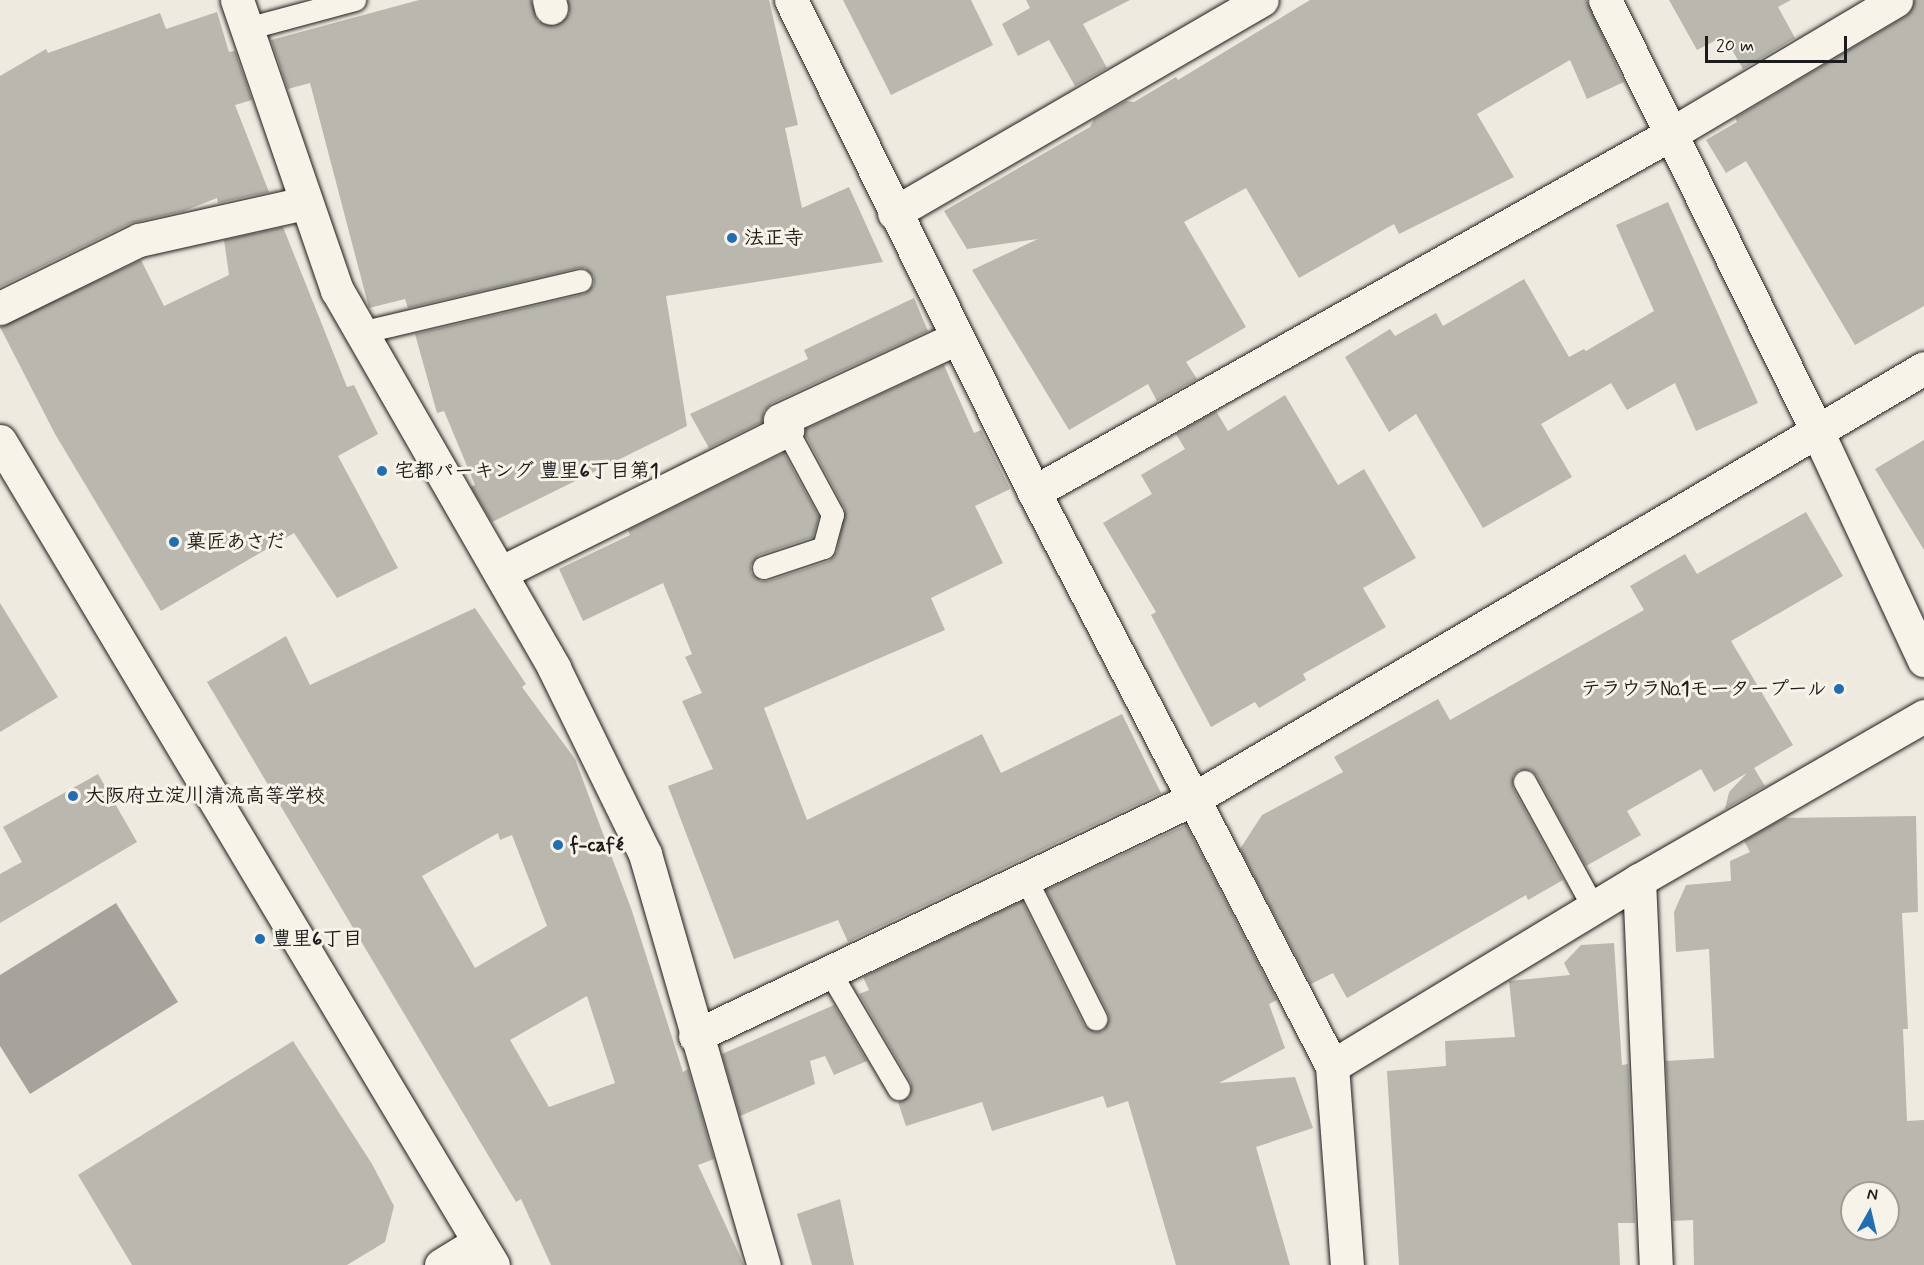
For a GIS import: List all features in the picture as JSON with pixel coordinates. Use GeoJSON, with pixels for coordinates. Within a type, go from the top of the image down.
{"type":"FeatureCollection","features":[{"type":"Feature","properties":{"kind":"street"},"geometry":{"type":"LineString","coordinates":[[791,0],[894,213],[1034,492],[1195,798],[1332,1066],[1347,1265]]}},
{"type":"Feature","properties":{"kind":"street"},"geometry":{"type":"LineString","coordinates":[[894,213],[1262,0]]}},
{"type":"Feature","properties":{"kind":"street"},"geometry":{"type":"LineString","coordinates":[[1605,0],[1669,135],[1817,432],[1924,660]]}},
{"type":"Feature","properties":{"kind":"street"},"geometry":{"type":"LineString","coordinates":[[1034,492],[1669,135],[1896,0]]}},
{"type":"Feature","properties":{"kind":"street"},"geometry":{"type":"LineString","coordinates":[[242,15],[305,203],[337,290],[555,668],[645,854],[695,1036],[764,1265]]}},
{"type":"Feature","properties":{"kind":"street"},"geometry":{"type":"LineString","coordinates":[[0,308],[139,240],[305,203]]}},
{"type":"Feature","properties":{"kind":"street"},"geometry":{"type":"LineString","coordinates":[[500,573],[787,430],[780,420],[957,338]]}},
{"type":"Feature","properties":{"kind":"street"},"geometry":{"type":"LineString","coordinates":[[695,1036],[1195,798],[1924,368]]}},
{"type":"Feature","properties":{"kind":"street"},"geometry":{"type":"LineString","coordinates":[[0,441],[486,1254],[441,1265]]}},
{"type":"Feature","properties":{"kind":"street"},"geometry":{"type":"LineString","coordinates":[[1332,1066],[1639,880],[1924,716]]}},
{"type":"Feature","properties":{"kind":"street"},"geometry":{"type":"LineString","coordinates":[[1639,880],[1656,1265]]}},
{"type":"Feature","properties":{"kind":"lane"},"geometry":{"type":"LineString","coordinates":[[242,15],[355,0]]}},
{"type":"Feature","properties":{"kind":"lane"},"geometry":{"type":"LineString","coordinates":[[361,333],[581,281]]}},
{"type":"Feature","properties":{"kind":"lane"},"geometry":{"type":"LineString","coordinates":[[764,568],[824,548],[833,515],[787,430]]}},
{"type":"Feature","properties":{"kind":"lane"},"geometry":{"type":"LineString","coordinates":[[1525,783],[1594,908]]}},
{"type":"Feature","properties":{"kind":"lane"},"geometry":{"type":"LineString","coordinates":[[1026,879],[1096,1019]]}},
{"type":"Feature","properties":{"kind":"lane"},"geometry":{"type":"LineString","coordinates":[[830,972],[899,1089]]}},
{"type":"Feature","properties":{"kind":"shaded area"},"geometry":{"type":"Polygon","coordinates":[[[116,903],[178,1002],[30,1094],[0,1046],[0,975],[116,903]]]}},
{"type":"Feature","properties":{"kind":"building"},"geometry":{"type":"Polygon","coordinates":[[[419,0],[531,0],[537,21],[555,26],[569,14],[568,0],[769,0],[798,125],[785,128],[802,208],[849,187],[883,262],[666,296],[687,426],[492,522],[471,487],[475,485],[444,411],[437,413],[415,334],[584,294],[594,285],[594,277],[585,268],[578,268],[408,308],[405,299],[369,308],[310,83],[288,89],[271,40],[419,0]]]}},
{"type":"Feature","properties":{"kind":"building"},"geometry":{"type":"Polygon","coordinates":[[[843,0],[971,0],[993,45],[891,95],[843,0]]]}},
{"type":"Feature","properties":{"kind":"building"},"geometry":{"type":"Polygon","coordinates":[[[1026,0],[1130,0],[1083,24],[1107,68],[1075,86],[1049,40],[1018,56],[1002,24],[1030,8],[1026,0]]]}},
{"type":"Feature","properties":{"kind":"building"},"geometry":{"type":"Polygon","coordinates":[[[1310,0],[1586,0],[1624,82],[1587,99],[1570,60],[1477,114],[1514,177],[1399,234],[1394,224],[1299,278],[1246,188],[1184,222],[1246,327],[1186,362],[1197,379],[1157,401],[1148,384],[1069,430],[972,270],[1038,239],[967,249],[944,211],[1090,127],[1094,119],[1126,101],[1134,102],[1176,77],[1178,80],[1310,0]]]}},
{"type":"Feature","properties":{"kind":"building"},"geometry":{"type":"Polygon","coordinates":[[[1669,0],[1791,0],[1778,7],[1795,38],[1743,69],[1724,36],[1697,50],[1669,0]]]}},
{"type":"Feature","properties":{"kind":"building"},"geometry":{"type":"Polygon","coordinates":[[[1915,0],[1924,0],[1924,306],[1855,345],[1746,161],[1726,173],[1706,140],[1737,122],[1735,118],[1906,16],[1915,0]]]}},
{"type":"Feature","properties":{"kind":"building"},"geometry":{"type":"Polygon","coordinates":[[[217,12],[229,52],[235,51],[252,100],[235,105],[269,192],[218,203],[217,198],[184,211],[131,223],[0,287],[0,76],[46,49],[48,53],[160,13],[166,29],[217,12]]]}},
{"type":"Feature","properties":{"kind":"building"},"geometry":{"type":"Polygon","coordinates":[[[1668,202],[1758,403],[1696,431],[1675,383],[1627,410],[1611,383],[1541,424],[1572,477],[1483,528],[1416,414],[1389,432],[1345,357],[1390,329],[1395,336],[1436,313],[1443,326],[1524,279],[1569,357],[1584,349],[1586,351],[1654,311],[1616,225],[1668,202]]]}},
{"type":"Feature","properties":{"kind":"building"},"geometry":{"type":"Polygon","coordinates":[[[283,227],[347,387],[354,385],[378,434],[338,456],[398,568],[337,598],[294,533],[161,611],[55,434],[0,327],[141,260],[164,306],[229,275],[224,240],[283,227]]]}},
{"type":"Feature","properties":{"kind":"building"},"geometry":{"type":"Polygon","coordinates":[[[914,298],[928,331],[772,403],[764,411],[762,422],[709,448],[690,414],[808,359],[804,350],[914,298]]]}},
{"type":"Feature","properties":{"kind":"building"},"geometry":{"type":"Polygon","coordinates":[[[944,365],[974,433],[981,430],[1010,489],[975,506],[1003,563],[931,598],[945,630],[764,708],[807,820],[982,734],[1001,773],[1122,714],[1161,793],[848,942],[838,920],[734,959],[668,786],[713,769],[682,701],[702,693],[685,657],[692,654],[663,583],[583,621],[559,569],[630,535],[628,530],[784,453],[819,517],[813,537],[759,555],[751,565],[751,573],[761,581],[768,581],[829,561],[837,552],[845,509],[805,434],[806,429],[944,365]]]}},
{"type":"Feature","properties":{"kind":"building"},"geometry":{"type":"Polygon","coordinates":[[[1285,395],[1338,485],[1364,469],[1416,558],[1363,588],[1386,627],[1303,674],[1306,680],[1259,708],[1255,702],[1211,727],[1151,615],[1156,612],[1103,523],[1152,494],[1141,475],[1185,449],[1176,434],[1216,411],[1228,431],[1285,395]]]}},
{"type":"Feature","properties":{"kind":"building"},"geometry":{"type":"Polygon","coordinates":[[[1924,440],[1924,550],[1875,469],[1924,440]]]}},
{"type":"Feature","properties":{"kind":"building"},"geometry":{"type":"Polygon","coordinates":[[[1806,512],[1843,576],[1731,641],[1793,745],[1754,768],[1765,786],[1725,809],[1729,792],[1747,773],[1714,792],[1701,769],[1627,811],[1641,835],[1586,866],[1537,776],[1531,770],[1519,770],[1513,776],[1513,788],[1563,880],[1528,900],[1526,895],[1347,998],[1333,973],[1311,984],[1240,849],[1262,815],[1343,772],[1334,757],[1438,699],[1450,720],[1644,610],[1630,586],[1685,554],[1697,574],[1806,512]]]}},
{"type":"Feature","properties":{"kind":"building"},"geometry":{"type":"Polygon","coordinates":[[[0,603],[58,697],[0,732],[0,603]]]}},
{"type":"Feature","properties":{"kind":"building"},"geometry":{"type":"Polygon","coordinates":[[[475,608],[526,684],[522,687],[575,759],[632,911],[683,1072],[688,1069],[714,1159],[698,1165],[744,1265],[551,1265],[521,1199],[516,1202],[207,682],[286,636],[310,685],[475,608]],[[498,833],[422,876],[475,968],[547,926],[512,835],[500,840],[498,833]],[[587,996],[510,1040],[549,1107],[615,1083],[587,996]]]}},
{"type":"Feature","properties":{"kind":"building"},"geometry":{"type":"Polygon","coordinates":[[[98,774],[137,842],[0,923],[0,874],[22,862],[3,827],[98,774]]]}},
{"type":"Feature","properties":{"kind":"building"},"geometry":{"type":"Polygon","coordinates":[[[1916,816],[1918,912],[1902,913],[1908,1029],[1903,1029],[1907,1121],[1924,1120],[1924,1265],[1694,1265],[1693,1220],[1673,1221],[1666,1061],[1714,1058],[1709,949],[1676,952],[1674,912],[1686,885],[1731,881],[1730,861],[1750,852],[1744,841],[1784,818],[1916,816]]]}},
{"type":"Feature","properties":{"kind":"building"},"geometry":{"type":"Polygon","coordinates":[[[1186,825],[1277,1000],[1269,1004],[1285,1048],[1219,1083],[1295,1077],[1313,1128],[1256,1147],[1290,1265],[1176,1265],[1128,1101],[1107,1108],[1103,1096],[992,1131],[982,1102],[906,1126],[898,1102],[910,1096],[911,1083],[859,994],[869,990],[863,977],[1022,901],[1084,1025],[1095,1032],[1103,1031],[1109,1020],[1108,1013],[1046,890],[1186,825]]]}},
{"type":"Feature","properties":{"kind":"building"},"geometry":{"type":"Polygon","coordinates":[[[1614,943],[1622,1065],[1628,1064],[1635,1223],[1618,1223],[1620,1265],[1399,1265],[1387,1071],[1446,1066],[1445,1041],[1515,1037],[1509,981],[1570,975],[1564,963],[1581,945],[1614,943]]]}},
{"type":"Feature","properties":{"kind":"building"},"geometry":{"type":"Polygon","coordinates":[[[834,1005],[867,1061],[834,1075],[825,1056],[810,1061],[815,1084],[740,1116],[722,1054],[834,1005]]]}},
{"type":"Feature","properties":{"kind":"building"},"geometry":{"type":"Polygon","coordinates":[[[293,1041],[372,1164],[394,1206],[385,1242],[347,1265],[132,1265],[78,1175],[293,1041]]]}},
{"type":"Feature","properties":{"kind":"building"},"geometry":{"type":"Polygon","coordinates":[[[840,1199],[854,1265],[812,1265],[797,1214],[840,1199]]]}},
{"type":"Feature","properties":{"kind":"place","name":"法正寺"},"geometry":{"type":"Point","coordinates":[732,238]}},
{"type":"Feature","properties":{"kind":"place","name":"宅都パーキング 豊里6丁目第1"},"geometry":{"type":"Point","coordinates":[382,471]}},
{"type":"Feature","properties":{"kind":"place","name":"菓匠あさだ"},"geometry":{"type":"Point","coordinates":[174,542]}},
{"type":"Feature","properties":{"kind":"place","name":"テラウラ№1モータープール"},"geometry":{"type":"Point","coordinates":[1839,689]}},
{"type":"Feature","properties":{"kind":"place","name":"大阪府立淀川清流高等学校"},"geometry":{"type":"Point","coordinates":[73,796]}},
{"type":"Feature","properties":{"kind":"place","name":"f-café"},"geometry":{"type":"Point","coordinates":[558,845]}},
{"type":"Feature","properties":{"kind":"place","name":"豊里6丁目"},"geometry":{"type":"Point","coordinates":[260,939]}}]}
